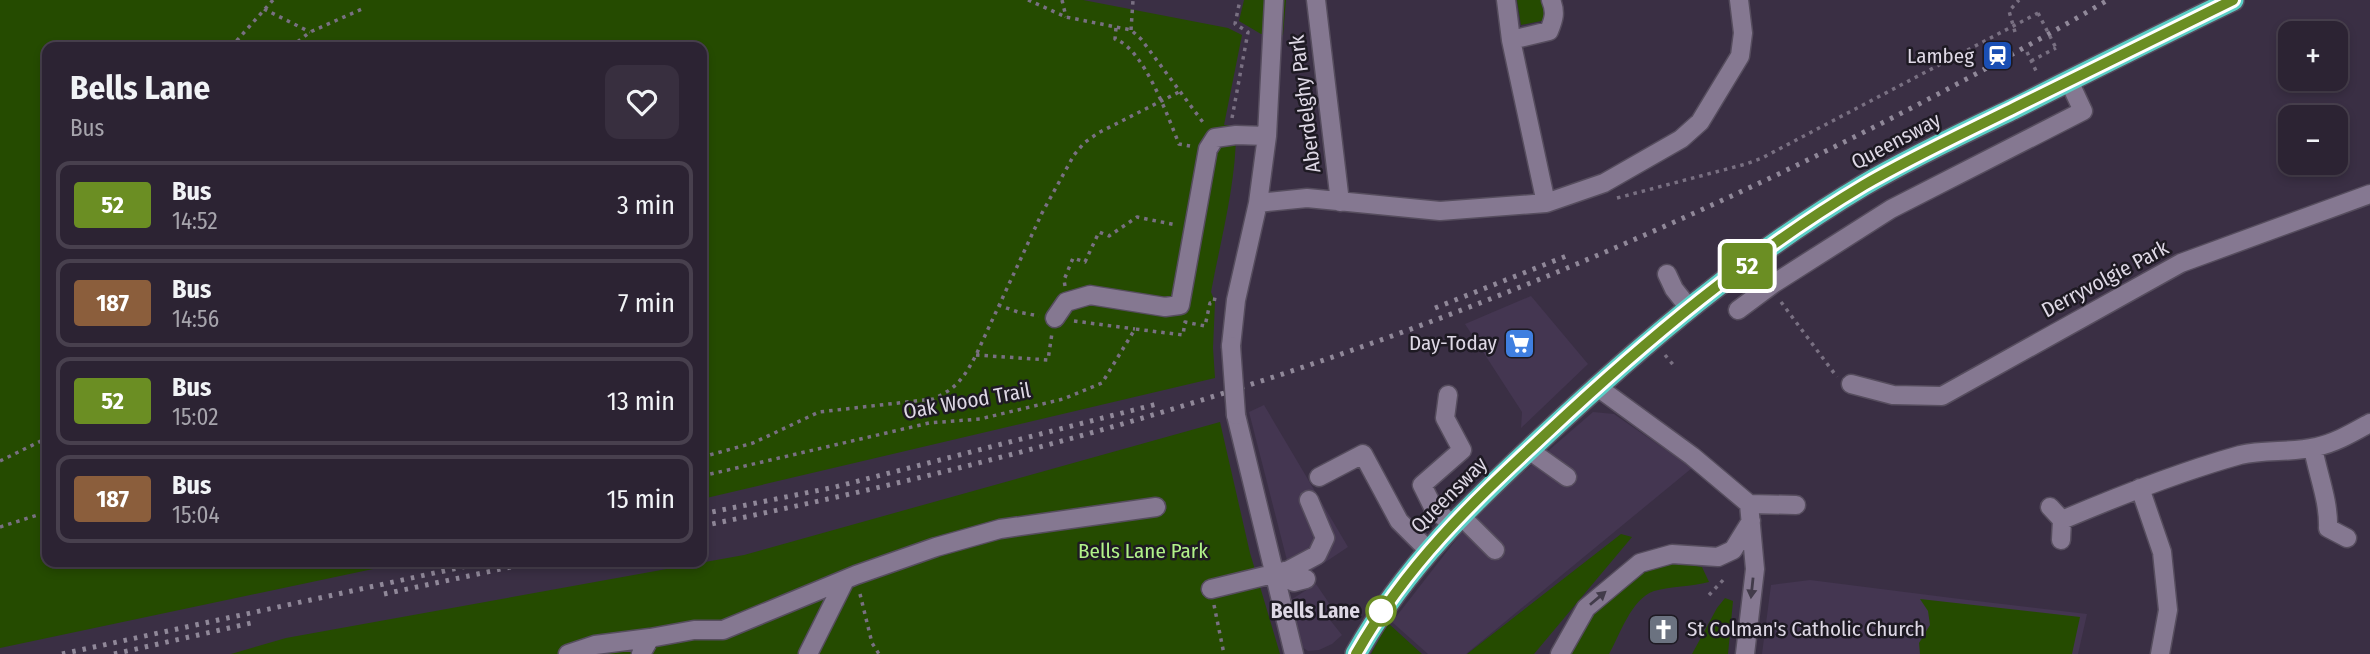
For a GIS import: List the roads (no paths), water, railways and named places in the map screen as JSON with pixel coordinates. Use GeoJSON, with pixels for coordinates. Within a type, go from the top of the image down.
{"type":"FeatureCollection","features":[{"type":"Feature","properties":{"kind":"highway","name":"Queensway"},"geometry":{"type":"LineString","coordinates":[[1356,654],[1379,614],[1428,550],[1456,520],[1596,386],[1689,308],[1799,226],[1864,185],[2233,0]]}},
{"type":"Feature","properties":{"kind":"street"},"geometry":{"type":"LineString","coordinates":[[1274,0],[1267,136],[1257,208],[1236,300],[1231,345],[1236,415],[1294,654]]}},
{"type":"Feature","properties":{"kind":"street","name":"Aberdelghy Park"},"geometry":{"type":"LineString","coordinates":[[1316,0],[1340,202]]}},
{"type":"Feature","properties":{"kind":"street"},"geometry":{"type":"LineString","coordinates":[[1506,0],[1511,40],[1546,203]]}},
{"type":"Feature","properties":{"kind":"street"},"geometry":{"type":"LineString","coordinates":[[1511,40],[1549,31],[1555,9],[1551,0]]}},
{"type":"Feature","properties":{"kind":"street","name":"Aberdelghy Park"},"geometry":{"type":"LineString","coordinates":[[1257,208],[1307,198],[1440,211],[1546,203],[1604,183],[1681,139],[1700,122],[1740,56],[1743,33],[1739,0]]}},
{"type":"Feature","properties":{"kind":"street"},"geometry":{"type":"LineString","coordinates":[[1738,310],[1891,209],[2083,111],[2069,80]]}},
{"type":"Feature","properties":{"kind":"street"},"geometry":{"type":"LineString","coordinates":[[1055,318],[1066,302],[1090,295],[1164,307],[1180,305],[1194,229],[1215,141],[1267,136]]}},
{"type":"Feature","properties":{"kind":"street","name":"Derryvolgie Park"},"geometry":{"type":"LineString","coordinates":[[1863,381],[1893,395],[1942,396],[2181,263],[2370,194]]}},
{"type":"Feature","properties":{"kind":"street"},"geometry":{"type":"LineString","coordinates":[[1754,260],[1773,285]]}},
{"type":"Feature","properties":{"kind":"street"},"geometry":{"type":"LineString","coordinates":[[1667,274],[1674,289],[1689,308]]}},
{"type":"Feature","properties":{"kind":"street"},"geometry":{"type":"LineString","coordinates":[[1596,386],[1692,456],[1750,513],[1755,569],[1745,654]]}},
{"type":"Feature","properties":{"kind":"street"},"geometry":{"type":"LineString","coordinates":[[1448,395],[1445,418],[1462,450],[1422,485],[1434,509],[1456,520],[1495,550]]}},
{"type":"Feature","properties":{"kind":"street"},"geometry":{"type":"LineString","coordinates":[[2061,540],[2056,513],[2245,454],[2313,448],[2333,443],[2370,423]]}},
{"type":"Feature","properties":{"kind":"street"},"geometry":{"type":"LineString","coordinates":[[2313,448],[2328,508],[2328,528],[2347,538]]}},
{"type":"Feature","properties":{"kind":"street"},"geometry":{"type":"LineString","coordinates":[[1529,450],[1567,477]]}},
{"type":"Feature","properties":{"kind":"street"},"geometry":{"type":"LineString","coordinates":[[1320,477],[1363,454],[1399,521],[1428,550]]}},
{"type":"Feature","properties":{"kind":"street"},"geometry":{"type":"LineString","coordinates":[[2140,488],[2162,552],[2168,610],[2160,654]]}},
{"type":"Feature","properties":{"kind":"street"},"geometry":{"type":"LineString","coordinates":[[1211,589],[1289,570],[1317,555],[1325,538],[1309,500]]}},
{"type":"Feature","properties":{"kind":"street"},"geometry":{"type":"LineString","coordinates":[[1750,513],[1796,505]]}},
{"type":"Feature","properties":{"kind":"street"},"geometry":{"type":"LineString","coordinates":[[568,654],[595,645],[645,646],[694,630],[723,630],[936,547],[1000,529],[1156,507]]}},
{"type":"Feature","properties":{"kind":"street"},"geometry":{"type":"LineString","coordinates":[[1560,654],[1586,608],[1640,564],[1672,554],[1718,557],[1733,550],[1750,513]]}},
{"type":"Feature","properties":{"kind":"street"},"geometry":{"type":"LineString","coordinates":[[1275,574],[1294,582],[1306,579]]}},
{"type":"Feature","properties":{"kind":"street"},"geometry":{"type":"LineString","coordinates":[[808,654],[844,582]]}},
{"type":"Feature","properties":{"kind":"railway"},"geometry":{"type":"LineString","coordinates":[[707,525],[910,480],[1116,426],[1252,384],[1473,306],[1582,262],[1797,165],[2006,58],[2108,0]]}},
{"type":"Feature","properties":{"kind":"railway"},"geometry":{"type":"LineString","coordinates":[[1435,308],[1569,255]]}},
{"type":"Feature","properties":{"kind":"railway"},"geometry":{"type":"LineString","coordinates":[[707,513],[835,487],[1157,404]]}},
{"type":"Feature","properties":{"kind":"railway"},"geometry":{"type":"LineString","coordinates":[[62,654],[462,567]]}},
{"type":"Feature","properties":{"kind":"railway"},"geometry":{"type":"LineString","coordinates":[[384,594],[511,567]]}},
{"type":"Feature","properties":{"kind":"railway"},"geometry":{"type":"LineString","coordinates":[[114,654],[251,623]]}},
{"type":"Feature","properties":{"kind":"place","name":"Lambeg"},"geometry":{"type":"Point","coordinates":[1997,56]}},
{"type":"Feature","properties":{"kind":"place","name":"Day-Today"},"geometry":{"type":"Point","coordinates":[1520,343]}},
{"type":"Feature","properties":{"kind":"place","name":"Bells Lane"},"geometry":{"type":"Point","coordinates":[1381,611]}},
{"type":"Feature","properties":{"kind":"place","name":"St Colman's Catholic Church"},"geometry":{"type":"Point","coordinates":[1664,629]}},
{"type":"Feature","properties":{"kind":"park label","name":"Bells Lane Park"},"geometry":{"type":"Point","coordinates":[1143,551]}}]}
